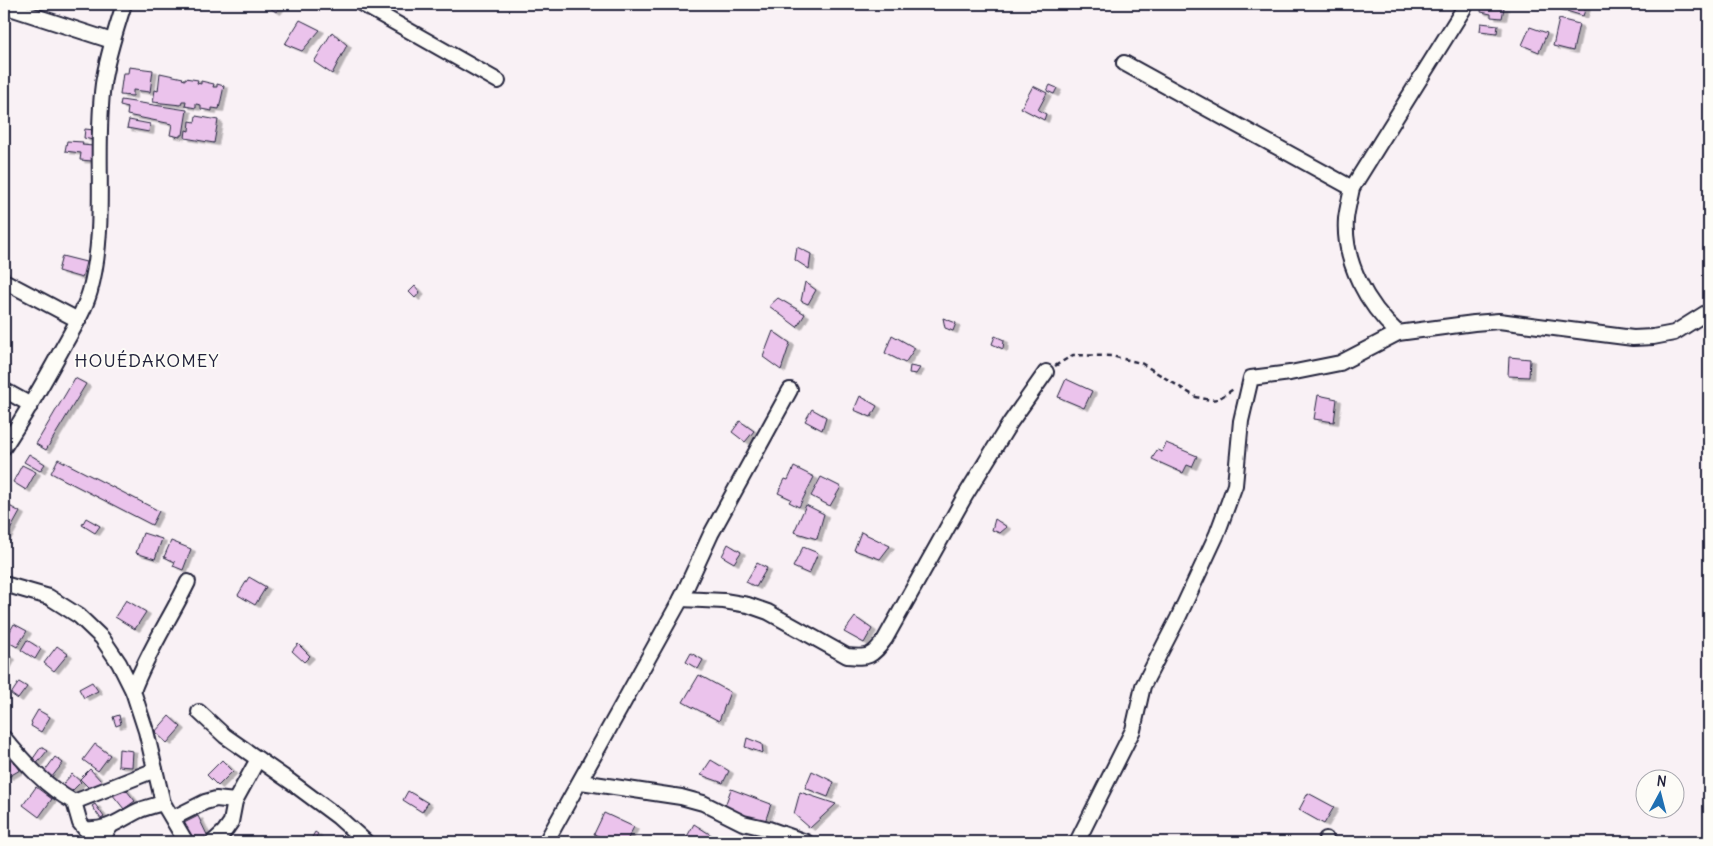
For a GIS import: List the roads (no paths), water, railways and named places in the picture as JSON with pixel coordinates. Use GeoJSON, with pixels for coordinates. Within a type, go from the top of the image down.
{"type":"FeatureCollection","features":[{"type":"Feature","properties":{"kind":"street"},"geometry":{"type":"LineString","coordinates":[[4,446],[31,405],[78,320],[90,293],[96,264],[99,230],[103,84],[112,42],[124,4]]}},
{"type":"Feature","properties":{"kind":"street"},"geometry":{"type":"LineString","coordinates":[[362,4],[498,81]]}},
{"type":"Feature","properties":{"kind":"street"},"geometry":{"type":"LineString","coordinates":[[1398,333],[1384,320],[1364,291],[1348,250],[1346,220],[1352,188],[1466,5]]}},
{"type":"Feature","properties":{"kind":"street"},"geometry":{"type":"LineString","coordinates":[[4,6],[112,42]]}},
{"type":"Feature","properties":{"kind":"street"},"geometry":{"type":"LineString","coordinates":[[1124,63],[1352,188]]}},
{"type":"Feature","properties":{"kind":"street"},"geometry":{"type":"LineString","coordinates":[[4,281],[78,320]]}},
{"type":"Feature","properties":{"kind":"street"},"geometry":{"type":"LineString","coordinates":[[1077,842],[1132,730],[1143,686],[1178,618],[1217,534],[1235,485],[1241,421],[1251,378],[1290,373],[1340,362],[1398,333],[1499,321],[1633,338],[1653,337],[1674,333],[1709,311]]}},
{"type":"Feature","properties":{"kind":"street"},"geometry":{"type":"LineString","coordinates":[[681,599],[724,601],[748,605],[768,612],[848,656],[862,658],[875,653],[885,639],[985,463],[1010,423],[1046,372]]}},
{"type":"Feature","properties":{"kind":"street"},"geometry":{"type":"LineString","coordinates":[[4,390],[31,405]]}},
{"type":"Feature","properties":{"kind":"street"},"geometry":{"type":"LineString","coordinates":[[546,842],[681,599],[711,534],[790,390]]}},
{"type":"Feature","properties":{"kind":"street"},"geometry":{"type":"LineString","coordinates":[[133,691],[142,668],[162,634],[188,582]]}},
{"type":"Feature","properties":{"kind":"street"},"geometry":{"type":"LineString","coordinates":[[4,584],[49,597],[79,616],[102,638],[120,663],[133,691],[146,731],[163,803],[186,842]]}},
{"type":"Feature","properties":{"kind":"street"},"geometry":{"type":"LineString","coordinates":[[200,712],[224,736],[330,812],[366,842]]}},
{"type":"Feature","properties":{"kind":"street"},"geometry":{"type":"LineString","coordinates":[[4,738],[38,775],[74,802],[80,824],[85,829],[110,827]]}},
{"type":"Feature","properties":{"kind":"street"},"geometry":{"type":"LineString","coordinates":[[213,842],[231,822],[236,801],[258,759]]}},
{"type":"Feature","properties":{"kind":"street"},"geometry":{"type":"LineString","coordinates":[[74,802],[155,770]]}},
{"type":"Feature","properties":{"kind":"street"},"geometry":{"type":"LineString","coordinates":[[581,782],[681,797],[703,803],[743,823],[769,829],[804,842]]}},
{"type":"Feature","properties":{"kind":"street"},"geometry":{"type":"LineString","coordinates":[[173,818],[205,802],[216,799],[236,801]]}},
{"type":"Feature","properties":{"kind":"street"},"geometry":{"type":"LineString","coordinates":[[99,842],[110,827],[140,810],[163,803]]}},
{"type":"Feature","properties":{"kind":"district","name":"HOUÉDAKOMEY"},"geometry":{"type":"Point","coordinates":[147,361]}}]}
